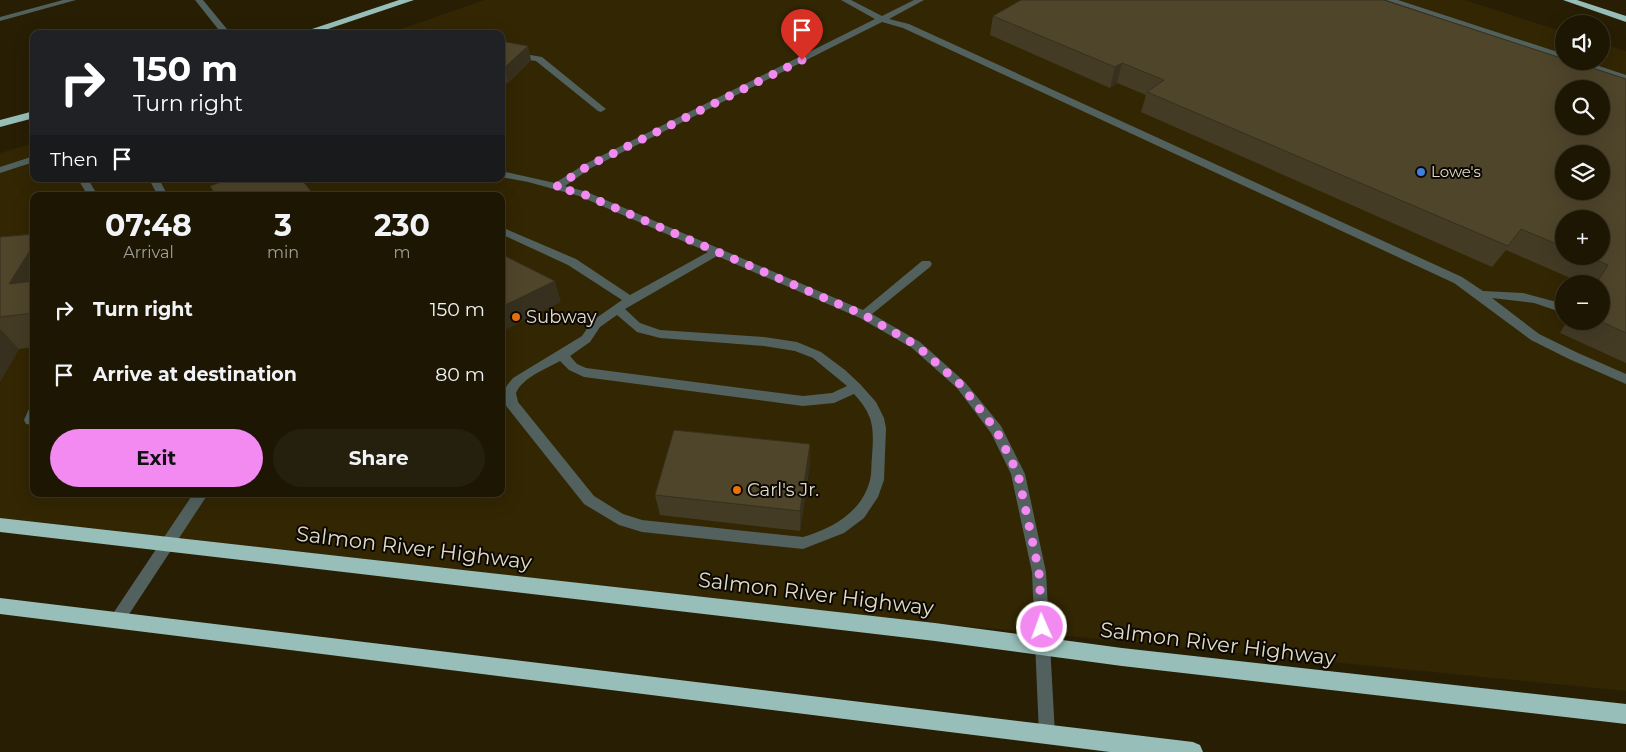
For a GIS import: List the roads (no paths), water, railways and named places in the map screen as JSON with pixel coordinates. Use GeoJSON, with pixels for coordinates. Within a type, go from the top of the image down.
{"type":"FeatureCollection","features":[{"type":"Feature","properties":{"kind":"highway"},"geometry":{"type":"LineString","coordinates":[[315,30],[410,0]]}},
{"type":"Feature","properties":{"kind":"highway"},"geometry":{"type":"LineString","coordinates":[[1568,0],[1626,19]]}},
{"type":"Feature","properties":{"kind":"highway"},"geometry":{"type":"LineString","coordinates":[[1574,0],[1626,12]]}},
{"type":"Feature","properties":{"kind":"highway"},"geometry":{"type":"LineString","coordinates":[[0,124],[30,115]]}},
{"type":"Feature","properties":{"kind":"highway","name":"Salmon River Highway"},"geometry":{"type":"LineString","coordinates":[[0,524],[935,632],[1122,657],[1626,714]]}},
{"type":"Feature","properties":{"kind":"highway"},"geometry":{"type":"LineString","coordinates":[[0,606],[1193,752]]}},
{"type":"Feature","properties":{"kind":"street"},"geometry":{"type":"LineString","coordinates":[[0,19],[72,0]]}},
{"type":"Feature","properties":{"kind":"street"},"geometry":{"type":"LineString","coordinates":[[199,0],[224,30]]}},
{"type":"Feature","properties":{"kind":"street"},"geometry":{"type":"LineString","coordinates":[[844,0],[881,20],[906,26],[1458,280],[1481,295],[1524,330],[1626,380]]}},
{"type":"Feature","properties":{"kind":"street"},"geometry":{"type":"LineString","coordinates":[[556,187],[588,166],[920,0]]}},
{"type":"Feature","properties":{"kind":"street"},"geometry":{"type":"LineString","coordinates":[[1390,0],[1555,54]]}},
{"type":"Feature","properties":{"kind":"street"},"geometry":{"type":"LineString","coordinates":[[505,53],[539,59],[601,109]]}},
{"type":"Feature","properties":{"kind":"street"},"geometry":{"type":"LineString","coordinates":[[1602,70],[1626,78]]}},
{"type":"Feature","properties":{"kind":"street"},"geometry":{"type":"LineString","coordinates":[[0,170],[30,160]]}},
{"type":"Feature","properties":{"kind":"street"},"geometry":{"type":"LineString","coordinates":[[505,175],[583,194],[864,315],[916,345],[961,385],[996,430],[1018,474],[1039,572],[1047,734]]}},
{"type":"Feature","properties":{"kind":"street"},"geometry":{"type":"LineString","coordinates":[[505,232],[572,262],[630,300]]}},
{"type":"Feature","properties":{"kind":"street"},"geometry":{"type":"LineString","coordinates":[[618,309],[632,324],[646,332],[776,342],[800,347],[818,356],[856,387],[877,414],[881,433],[877,480],[869,500],[859,515],[842,529],[803,543],[642,526],[619,519],[589,500],[512,404],[509,394],[519,378],[562,355],[586,339],[596,324],[630,300],[718,251]]}},
{"type":"Feature","properties":{"kind":"street"},"geometry":{"type":"LineString","coordinates":[[864,315],[926,264]]}},
{"type":"Feature","properties":{"kind":"street"},"geometry":{"type":"LineString","coordinates":[[1481,295],[1526,296],[1555,306]]}},
{"type":"Feature","properties":{"kind":"street"},"geometry":{"type":"LineString","coordinates":[[562,355],[573,367],[584,372],[803,401],[834,398],[856,387]]}},
{"type":"Feature","properties":{"kind":"street"},"geometry":{"type":"LineString","coordinates":[[117,620],[199,497]]}},
{"type":"Feature","properties":{"kind":"place","name":"Lowe's"},"geometry":{"type":"Point","coordinates":[1421,172]}},
{"type":"Feature","properties":{"kind":"place","name":"Subway"},"geometry":{"type":"Point","coordinates":[516,317]}},
{"type":"Feature","properties":{"kind":"place","name":"Carl's Jr."},"geometry":{"type":"Point","coordinates":[737,490]}}]}
